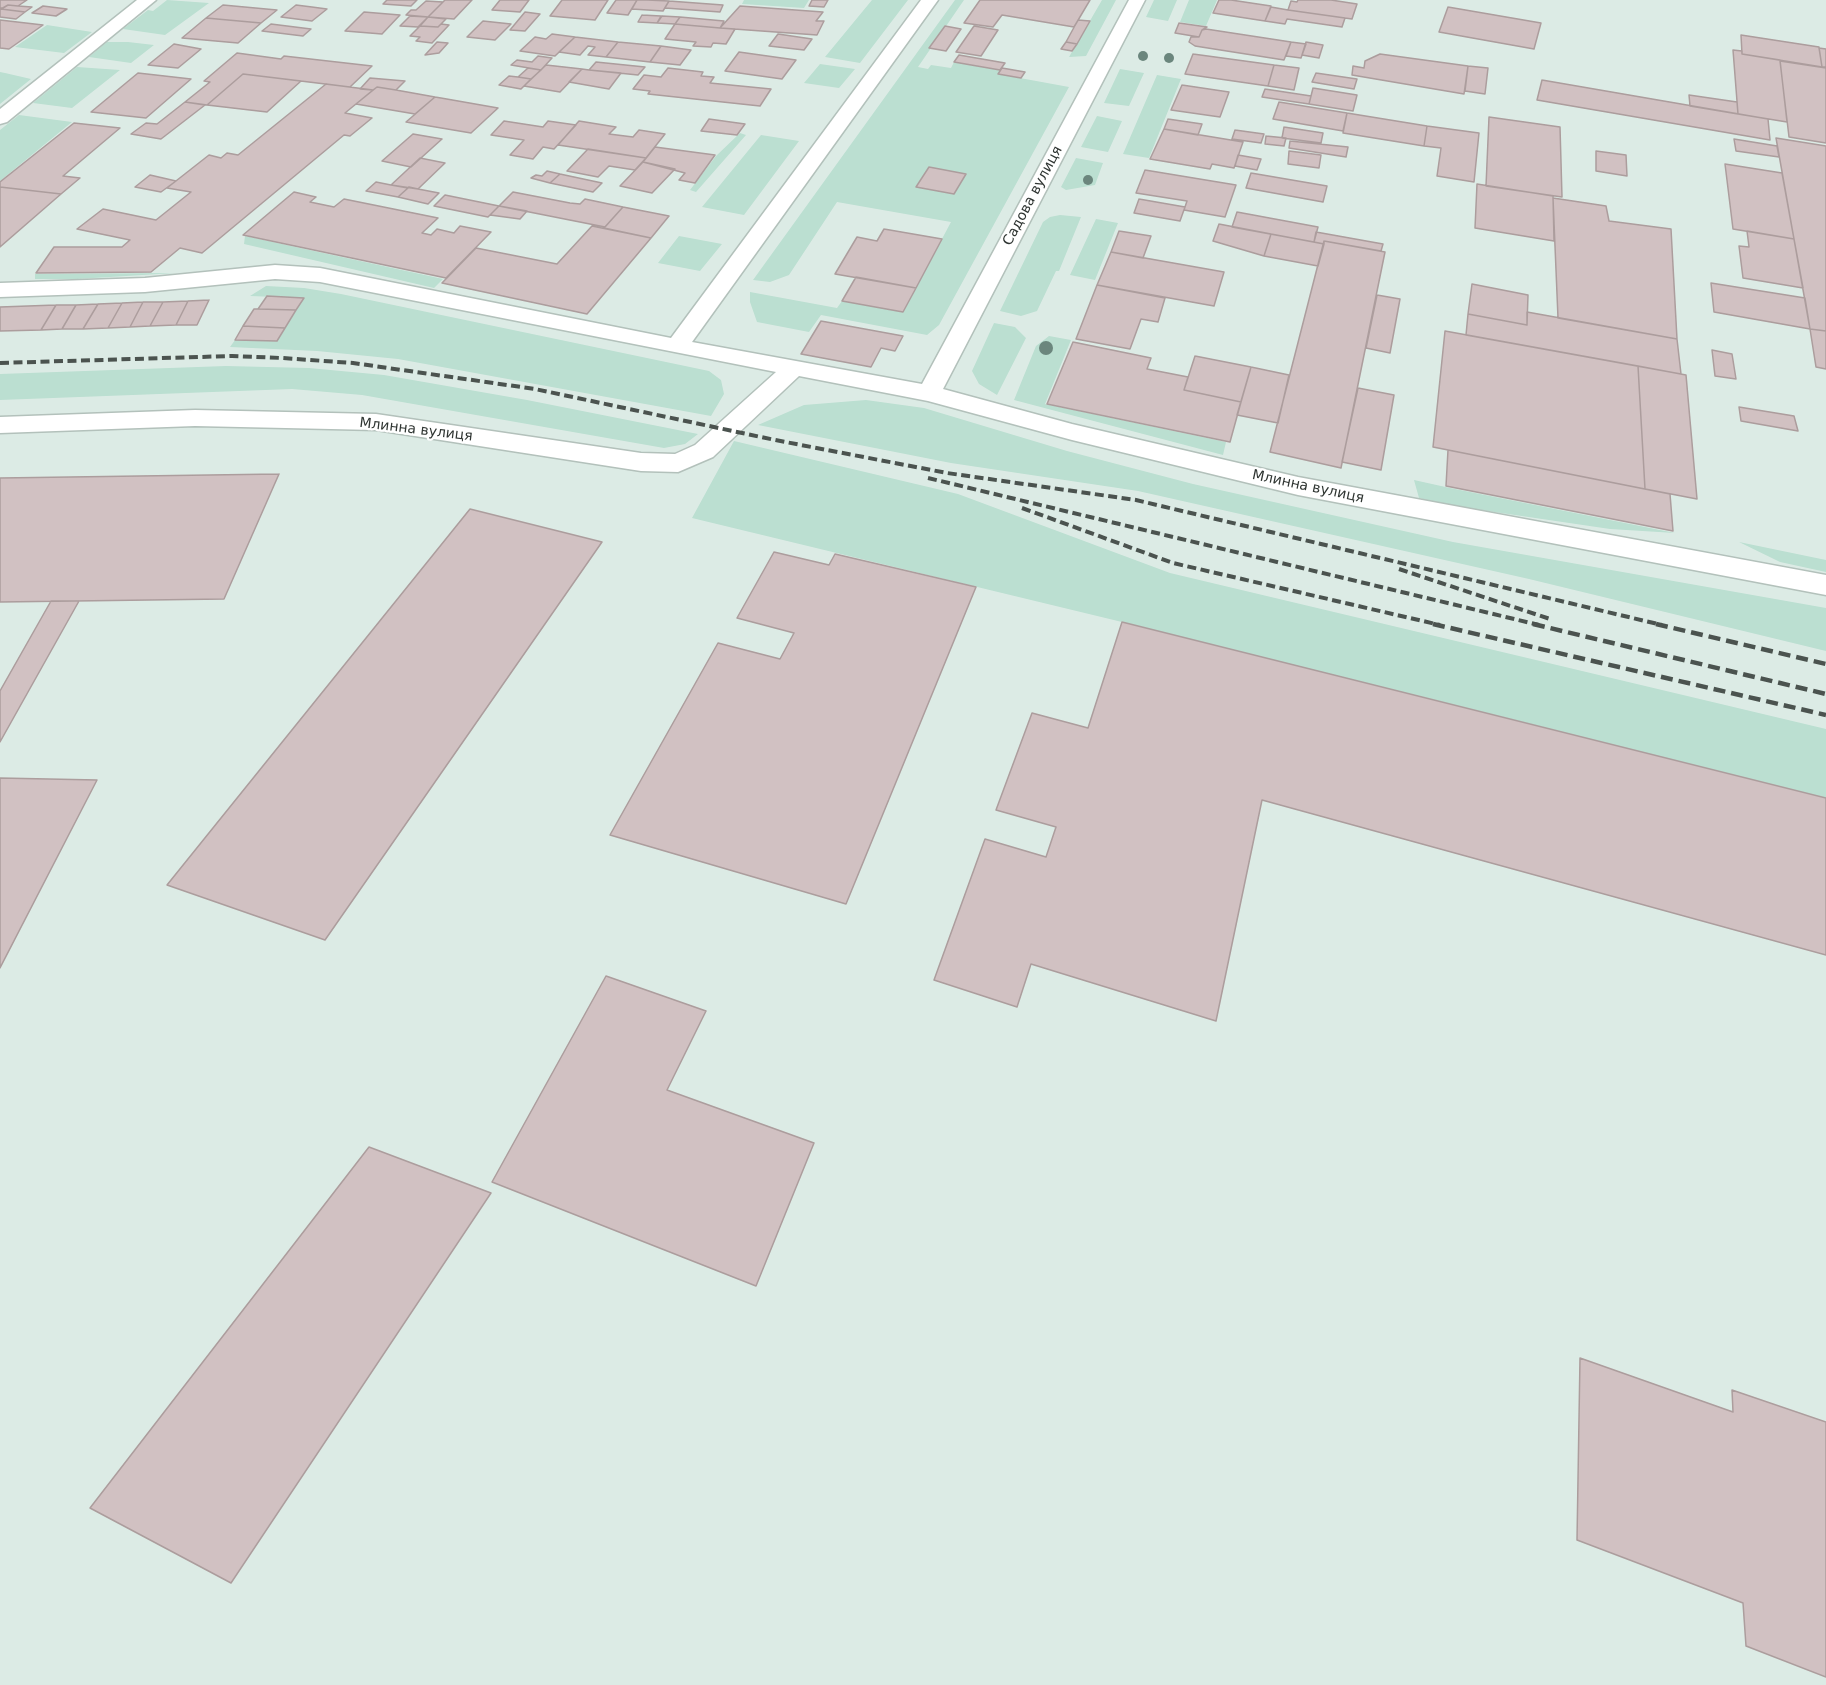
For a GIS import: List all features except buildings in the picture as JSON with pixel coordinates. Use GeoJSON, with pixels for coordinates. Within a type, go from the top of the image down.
{"type":"FeatureCollection","features":[{"type":"Feature","properties":{"kind":"street"},"geometry":{"type":"LineString","coordinates":[[0,118],[148,0]]}},
{"type":"Feature","properties":{"kind":"street"},"geometry":{"type":"LineString","coordinates":[[677,346],[930,0]]}},
{"type":"Feature","properties":{"kind":"street","name":"Садова вулиця"},"geometry":{"type":"LineString","coordinates":[[929,393],[1137,0]]}},
{"type":"Feature","properties":{"kind":"street","name":"Млинна вулиця"},"geometry":{"type":"LineString","coordinates":[[0,290],[145,285],[299,272],[929,393],[1072,432],[1298,486],[1826,585]]}},
{"type":"Feature","properties":{"kind":"street","name":"Млинна вулиця"},"geometry":{"type":"LineString","coordinates":[[0,425],[195,418],[376,422],[641,462],[678,462],[704,451],[794,368]]}},
{"type":"Feature","properties":{"kind":"green space"},"geometry":{"type":"Polygon","coordinates":[[[167,0],[209,3],[165,35],[123,29],[148,10],[153,11],[167,0]]]}},
{"type":"Feature","properties":{"kind":"green space"},"geometry":{"type":"Polygon","coordinates":[[[744,0],[809,0],[804,8],[742,4],[744,0]]]}},
{"type":"Feature","properties":{"kind":"green space"},"geometry":{"type":"Polygon","coordinates":[[[872,0],[908,0],[860,63],[825,57],[872,0]]]}},
{"type":"Feature","properties":{"kind":"green space"},"geometry":{"type":"Polygon","coordinates":[[[955,0],[964,0],[918,67],[928,69],[931,65],[951,68],[954,62],[1000,70],[998,74],[1069,87],[939,325],[927,335],[821,315],[809,332],[757,322],[750,302],[750,292],[837,308],[842,301],[903,312],[951,222],[837,202],[789,275],[770,282],[753,280],[955,0]]]}},
{"type":"Feature","properties":{"kind":"green space"},"geometry":{"type":"Polygon","coordinates":[[[1102,0],[1116,0],[1086,56],[1069,57],[1102,0]]]}},
{"type":"Feature","properties":{"kind":"green space"},"geometry":{"type":"Polygon","coordinates":[[[1154,0],[1177,0],[1168,21],[1146,17],[1154,0]]]}},
{"type":"Feature","properties":{"kind":"green space"},"geometry":{"type":"Polygon","coordinates":[[[1189,0],[1217,0],[1206,26],[1180,22],[1189,0]]]}},
{"type":"Feature","properties":{"kind":"green space"},"geometry":{"type":"Polygon","coordinates":[[[47,25],[92,32],[64,53],[15,47],[47,25]]]}},
{"type":"Feature","properties":{"kind":"green space"},"geometry":{"type":"Polygon","coordinates":[[[107,42],[154,45],[131,63],[89,57],[107,42]]]}},
{"type":"Feature","properties":{"kind":"green space"},"geometry":{"type":"Polygon","coordinates":[[[820,64],[855,69],[839,88],[804,83],[820,64]]]}},
{"type":"Feature","properties":{"kind":"green space"},"geometry":{"type":"Polygon","coordinates":[[[77,67],[120,70],[72,108],[33,103],[77,67]]]}},
{"type":"Feature","properties":{"kind":"green space"},"geometry":{"type":"Polygon","coordinates":[[[1120,69],[1144,73],[1129,106],[1104,103],[1120,69]]]}},
{"type":"Feature","properties":{"kind":"green space"},"geometry":{"type":"Polygon","coordinates":[[[0,72],[31,79],[0,104],[0,72]]]}},
{"type":"Feature","properties":{"kind":"green space"},"geometry":{"type":"Polygon","coordinates":[[[1157,75],[1181,79],[1149,158],[1123,154],[1157,75]]]}},
{"type":"Feature","properties":{"kind":"green space"},"geometry":{"type":"Polygon","coordinates":[[[19,115],[72,122],[0,181],[0,130],[19,115]]]}},
{"type":"Feature","properties":{"kind":"green space"},"geometry":{"type":"Polygon","coordinates":[[[1097,116],[1122,121],[1108,152],[1081,147],[1097,116]]]}},
{"type":"Feature","properties":{"kind":"green space"},"geometry":{"type":"Polygon","coordinates":[[[740,133],[746,135],[696,192],[690,190],[716,156],[740,133]]]}},
{"type":"Feature","properties":{"kind":"green space"},"geometry":{"type":"Polygon","coordinates":[[[761,135],[799,141],[744,215],[702,207],[761,135]]]}},
{"type":"Feature","properties":{"kind":"green space"},"geometry":{"type":"Polygon","coordinates":[[[1076,158],[1103,163],[1095,185],[1066,190],[1061,187],[1076,158]]]}},
{"type":"Feature","properties":{"kind":"green space"},"geometry":{"type":"Polygon","coordinates":[[[1060,215],[1081,217],[1059,271],[1056,271],[1037,311],[1021,316],[1000,311],[1043,222],[1050,217],[1060,215]]]}},
{"type":"Feature","properties":{"kind":"green space"},"geometry":{"type":"Polygon","coordinates":[[[1096,219],[1118,223],[1095,280],[1070,275],[1096,219]]]}},
{"type":"Feature","properties":{"kind":"green space"},"geometry":{"type":"Polygon","coordinates":[[[245,236],[443,279],[434,288],[244,244],[245,236]]]}},
{"type":"Feature","properties":{"kind":"green space"},"geometry":{"type":"Polygon","coordinates":[[[679,236],[722,244],[700,271],[658,263],[679,236]]]}},
{"type":"Feature","properties":{"kind":"green space"},"geometry":{"type":"Polygon","coordinates":[[[175,273],[77,279],[35,279],[35,274],[175,273]]]}},
{"type":"Feature","properties":{"kind":"green space"},"geometry":{"type":"Polygon","coordinates":[[[266,286],[304,288],[341,294],[709,371],[721,380],[724,394],[711,416],[398,359],[317,351],[230,347],[235,340],[277,341],[303,298],[250,296],[266,286]]]}},
{"type":"Feature","properties":{"kind":"green space"},"geometry":{"type":"Polygon","coordinates":[[[994,323],[1015,327],[1026,338],[997,395],[979,384],[972,371],[994,323]]]}},
{"type":"Feature","properties":{"kind":"green space"},"geometry":{"type":"Polygon","coordinates":[[[1049,336],[1071,340],[1045,404],[1226,442],[1223,455],[1014,400],[1036,346],[1049,336]]]}},
{"type":"Feature","properties":{"kind":"green space"},"geometry":{"type":"Polygon","coordinates":[[[226,366],[309,368],[384,375],[527,400],[698,434],[685,444],[664,448],[362,395],[292,389],[0,400],[0,374],[226,366]]]}},
{"type":"Feature","properties":{"kind":"green space"},"geometry":{"type":"Polygon","coordinates":[[[866,400],[924,408],[1067,451],[1193,484],[1453,542],[1826,608],[1826,651],[1529,579],[1138,491],[951,463],[758,425],[804,405],[866,400]]]}},
{"type":"Feature","properties":{"kind":"green space"},"geometry":{"type":"Polygon","coordinates":[[[734,441],[958,494],[1170,573],[1826,729],[1826,798],[1122,622],[692,518],[734,441]]]}},
{"type":"Feature","properties":{"kind":"green space"},"geometry":{"type":"Polygon","coordinates":[[[1414,480],[1675,533],[1610,529],[1447,505],[1419,498],[1414,480]]]}},
{"type":"Feature","properties":{"kind":"green space"},"geometry":{"type":"Polygon","coordinates":[[[1739,542],[1826,560],[1826,572],[1780,562],[1739,542]]]}},
{"type":"Feature","properties":{"kind":"railway"},"geometry":{"type":"LineString","coordinates":[[0,363],[232,356],[282,358],[353,363],[535,389],[775,440],[947,473],[1136,500],[1662,625]]}},
{"type":"Feature","properties":{"kind":"railway"},"geometry":{"type":"LineString","coordinates":[[928,478],[1539,625]]}},
{"type":"Feature","properties":{"kind":"railway"},"geometry":{"type":"LineString","coordinates":[[1022,508],[1173,563],[1440,625]]}},
{"type":"Feature","properties":{"kind":"railway"},"geometry":{"type":"LineString","coordinates":[[1399,569],[1550,619]]}},
{"type":"Feature","properties":{"kind":"railway"},"geometry":{"type":"LineString","coordinates":[[1433,624],[1826,715]]}},
{"type":"Feature","properties":{"kind":"railway"},"geometry":{"type":"LineString","coordinates":[[1533,624],[1826,694]]}},
{"type":"Feature","properties":{"kind":"railway"},"geometry":{"type":"LineString","coordinates":[[1656,624],[1826,664]]}}]}
